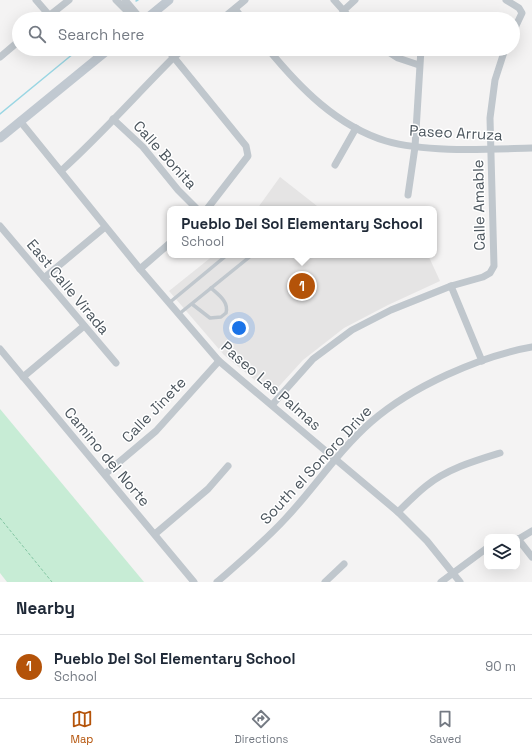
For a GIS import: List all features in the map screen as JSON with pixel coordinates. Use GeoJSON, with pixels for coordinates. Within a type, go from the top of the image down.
{"type":"FeatureCollection","features":[{"type":"Feature","properties":{"kind":"street"},"geometry":{"type":"LineString","coordinates":[[36,0],[44,12]]}},
{"type":"Feature","properties":{"kind":"street"},"geometry":{"type":"LineString","coordinates":[[53,12],[69,0]]}},
{"type":"Feature","properties":{"kind":"street"},"geometry":{"type":"LineString","coordinates":[[116,0],[128,12]]}},
{"type":"Feature","properties":{"kind":"street"},"geometry":{"type":"LineString","coordinates":[[125,0],[135,12]]}},
{"type":"Feature","properties":{"kind":"street"},"geometry":{"type":"LineString","coordinates":[[154,12],[169,0]]}},
{"type":"Feature","properties":{"kind":"street"},"geometry":{"type":"LineString","coordinates":[[231,12],[245,0]]}},
{"type":"Feature","properties":{"kind":"street"},"geometry":{"type":"LineString","coordinates":[[334,0],[343,11],[355,0]]}},
{"type":"Feature","properties":{"kind":"street"},"geometry":{"type":"LineString","coordinates":[[506,0],[519,8],[522,14],[520,18]]}},
{"type":"Feature","properties":{"kind":"street"},"geometry":{"type":"LineString","coordinates":[[0,57],[12,47]]}},
{"type":"Feature","properties":{"kind":"street"},"geometry":{"type":"LineString","coordinates":[[0,138],[100,56]]}},
{"type":"Feature","properties":{"kind":"street","name":"Paseo Arruza"},"geometry":{"type":"LineString","coordinates":[[274,56],[291,78],[318,103],[356,128],[386,141],[415,147],[492,149],[532,148]]}},
{"type":"Feature","properties":{"kind":"street"},"geometry":{"type":"LineString","coordinates":[[395,56],[419,65]]}},
{"type":"Feature","properties":{"kind":"street"},"geometry":{"type":"LineString","coordinates":[[408,195],[415,147],[420,56]]}},
{"type":"Feature","properties":{"kind":"street","name":"Calle Amable"},"geometry":{"type":"LineString","coordinates":[[272,405],[313,359],[352,330],[391,310],[451,286],[483,278],[490,273],[494,266],[490,118],[492,97],[502,56]]}},
{"type":"Feature","properties":{"kind":"street"},"geometry":{"type":"LineString","coordinates":[[61,171],[95,140],[113,119],[174,57],[246,146],[248,156],[209,206]]}},
{"type":"Feature","properties":{"kind":"street","name":"Calle Bonita"},"geometry":{"type":"LineString","coordinates":[[113,119],[143,147],[178,190],[195,206]]}},
{"type":"Feature","properties":{"kind":"street","name":"Paseo Las Palmas"},"geometry":{"type":"LineString","coordinates":[[20,121],[140,269],[219,361],[398,512],[427,541],[460,582]]}},
{"type":"Feature","properties":{"kind":"street"},"geometry":{"type":"LineString","coordinates":[[334,166],[356,128]]}},
{"type":"Feature","properties":{"kind":"street","name":"East Calle Virada"},"geometry":{"type":"LineString","coordinates":[[0,226],[116,364]]}},
{"type":"Feature","properties":{"kind":"street"},"geometry":{"type":"LineString","coordinates":[[44,278],[106,227]]}},
{"type":"Feature","properties":{"kind":"street"},"geometry":{"type":"LineString","coordinates":[[140,269],[167,246]]}},
{"type":"Feature","properties":{"kind":"street"},"geometry":{"type":"LineString","coordinates":[[451,286],[482,361]]}},
{"type":"Feature","properties":{"kind":"street"},"geometry":{"type":"LineString","coordinates":[[23,377],[84,326]]}},
{"type":"Feature","properties":{"kind":"street","name":"South el Sonoro Drive"},"geometry":{"type":"LineString","coordinates":[[217,582],[248,555],[286,518],[336,459],[370,423],[393,404],[420,388],[482,361],[514,350],[532,347]]}},
{"type":"Feature","properties":{"kind":"street","name":"Camino del Norte"},"geometry":{"type":"LineString","coordinates":[[0,349],[194,582]]}},
{"type":"Feature","properties":{"kind":"street","name":"Calle Jinete"},"geometry":{"type":"LineString","coordinates":[[105,474],[156,431],[219,361]]}},
{"type":"Feature","properties":{"kind":"street"},"geometry":{"type":"LineString","coordinates":[[398,512],[426,486],[446,473],[467,463],[500,453]]}},
{"type":"Feature","properties":{"kind":"street"},"geometry":{"type":"LineString","coordinates":[[155,534],[208,489],[228,466]]}},
{"type":"Feature","properties":{"kind":"street"},"geometry":{"type":"LineString","coordinates":[[520,538],[532,531]]}},
{"type":"Feature","properties":{"kind":"street"},"geometry":{"type":"LineString","coordinates":[[520,541],[532,556]]}},
{"type":"Feature","properties":{"kind":"street"},"geometry":{"type":"LineString","coordinates":[[441,582],[484,550]]}},
{"type":"Feature","properties":{"kind":"street"},"geometry":{"type":"LineString","coordinates":[[326,582],[344,564]]}},
{"type":"Feature","properties":{"kind":"lane"},"geometry":{"type":"LineString","coordinates":[[169,303],[223,258]]}},
{"type":"Feature","properties":{"kind":"lane"},"geometry":{"type":"LineString","coordinates":[[179,314],[248,258]]}},
{"type":"Feature","properties":{"kind":"lane"},"geometry":{"type":"LineString","coordinates":[[192,304],[210,318],[221,317],[226,313],[227,305],[211,288]]}},
{"type":"Feature","properties":{"kind":"path"},"geometry":{"type":"LineString","coordinates":[[0,518],[52,582]]}},
{"type":"Feature","properties":{"kind":"shaded area"},"geometry":{"type":"Polygon","coordinates":[[[280,177],[317,206],[259,206],[280,177]]]}},
{"type":"Feature","properties":{"kind":"shaded area"},"geometry":{"type":"Polygon","coordinates":[[[210,258],[429,258],[440,281],[388,305],[344,328],[303,360],[272,394],[224,355],[169,291],[210,258]]]}},
{"type":"Feature","properties":{"kind":"green space"},"geometry":{"type":"Polygon","coordinates":[[[0,409],[144,582],[7,582],[0,573],[0,409]]]}},
{"type":"Feature","properties":{"kind":"waterway"},"geometry":{"type":"LineString","coordinates":[[0,114],[70,56]]}},
{"type":"Feature","properties":{"kind":"place","name":"Pueblo Del Sol Elementary School"},"geometry":{"type":"Point","coordinates":[302,286]}}]}
